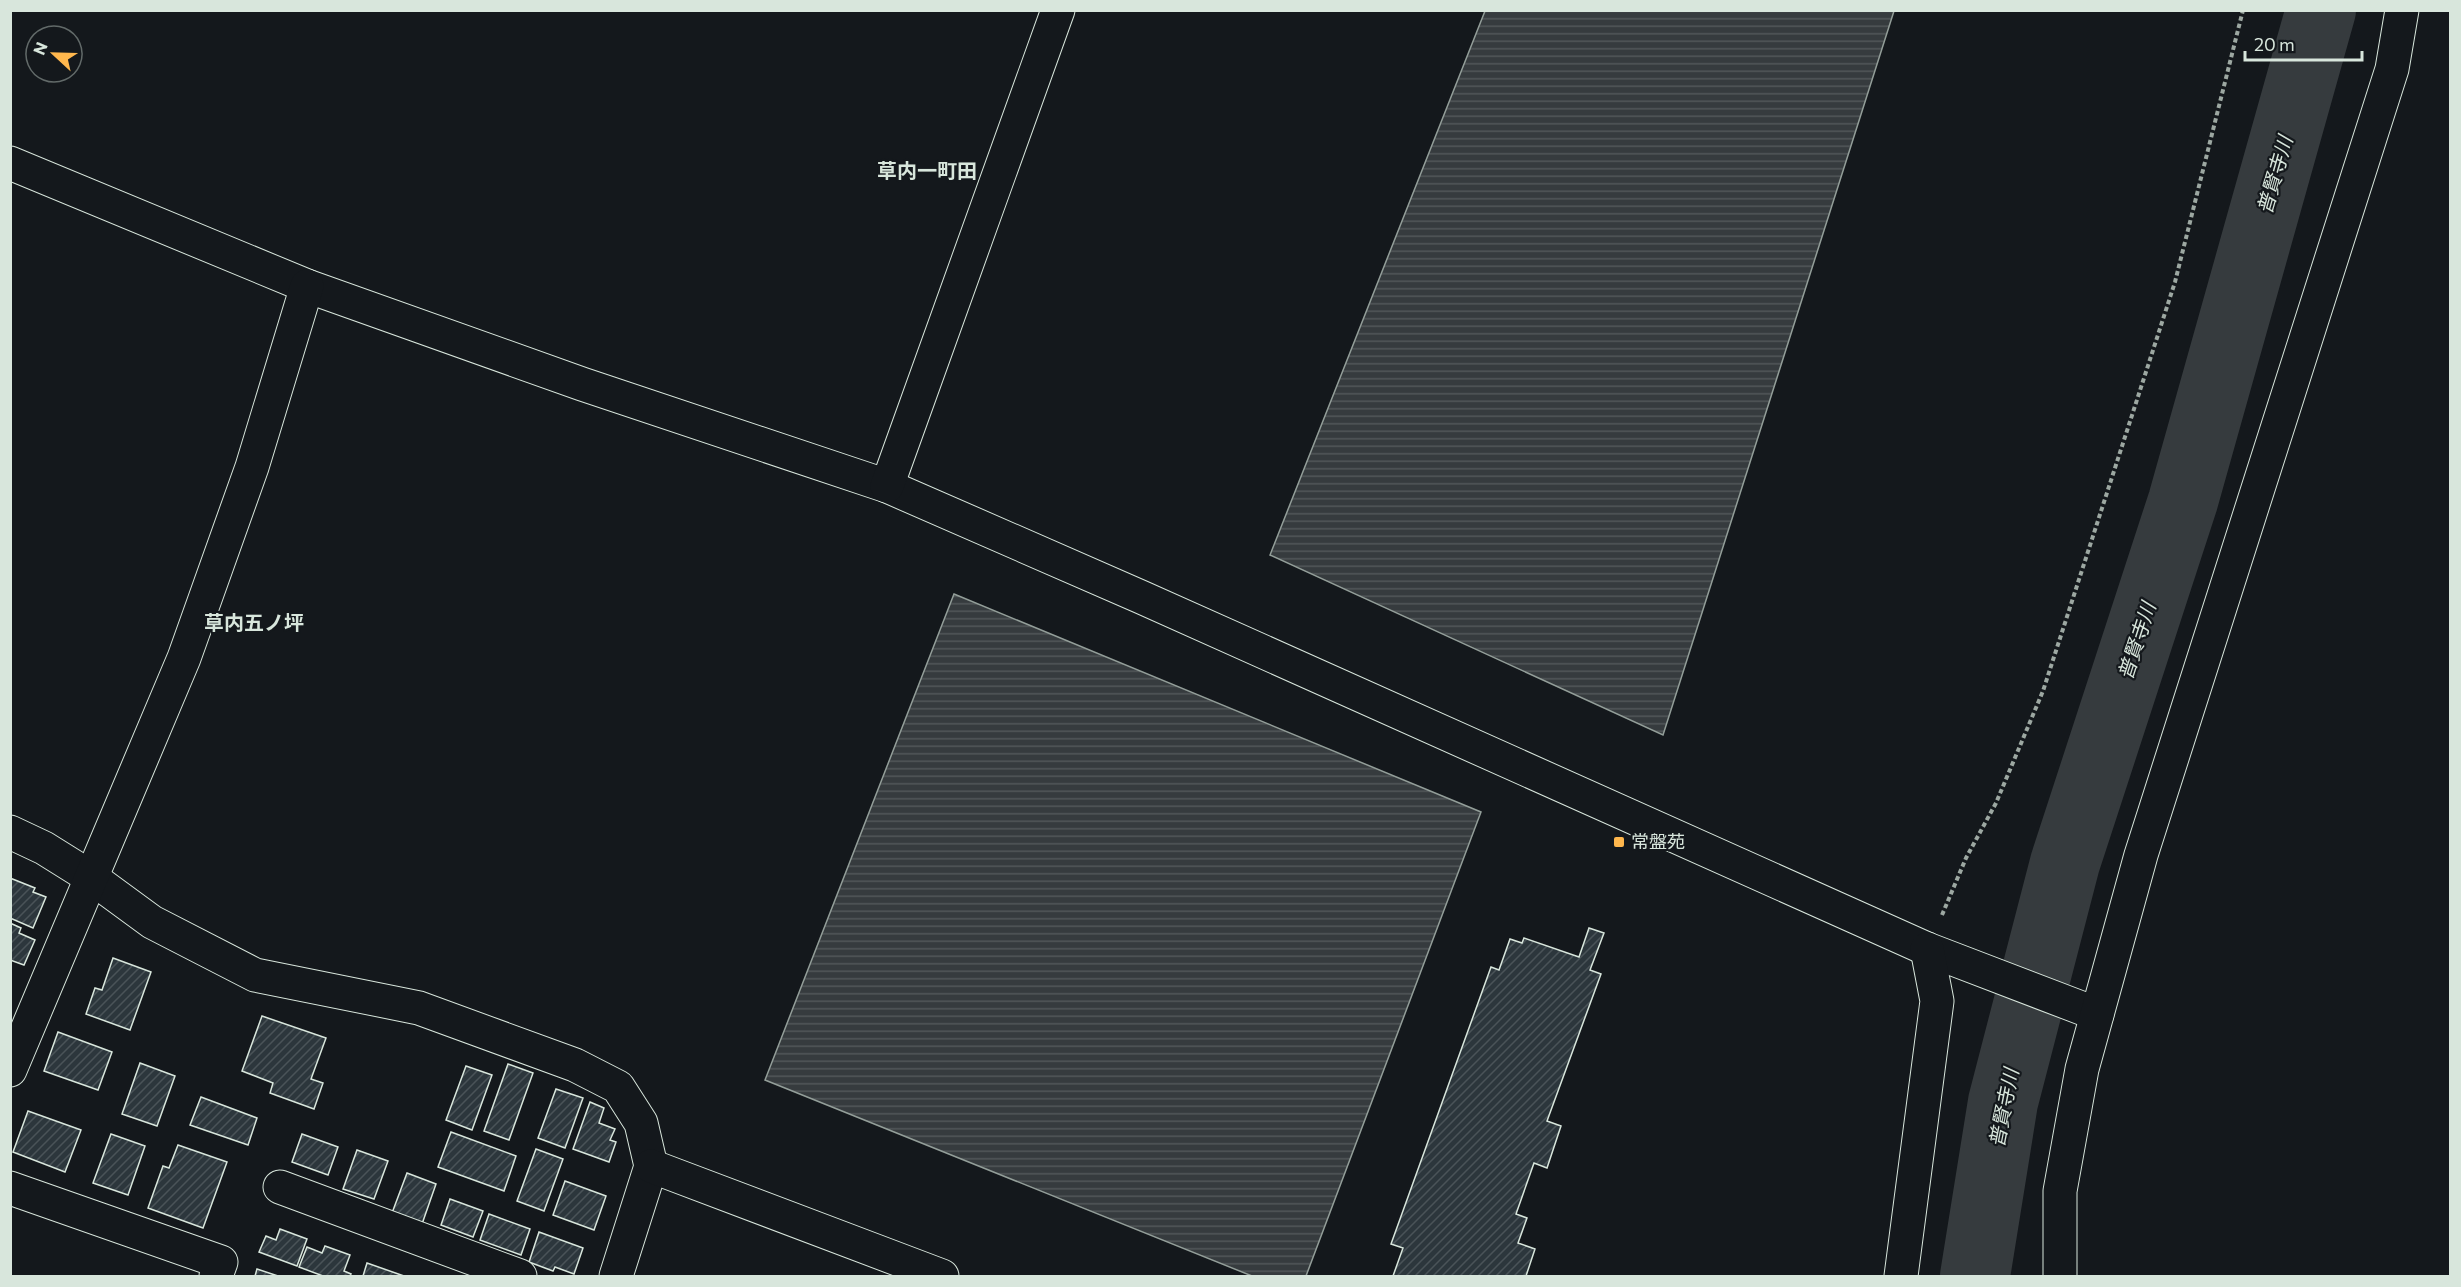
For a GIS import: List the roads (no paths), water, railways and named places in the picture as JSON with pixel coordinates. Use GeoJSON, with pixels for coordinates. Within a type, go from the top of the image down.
{"type":"FeatureCollection","features":[{"type":"Feature","properties":{"kind":"street"},"geometry":{"type":"LineString","coordinates":[[887,486],[1058,10]]}},
{"type":"Feature","properties":{"kind":"street"},"geometry":{"type":"LineString","coordinates":[[2060,1276],[2060,1191],[2082,1069],[2087,1010],[2141,855],[2392,69],[2402,10]]}},
{"type":"Feature","properties":{"kind":"street"},"geometry":{"type":"LineString","coordinates":[[10,163],[307,286],[582,384],[887,486],[1928,949],[2087,1010]]}},
{"type":"Feature","properties":{"kind":"street"},"geometry":{"type":"LineString","coordinates":[[10,1070],[184,658],[252,467],[307,286]]}},
{"type":"Feature","properties":{"kind":"street"},"geometry":{"type":"LineString","coordinates":[[10,832],[44,848],[92,878],[152,922],[255,975],[419,1008],[574,1065],[618,1087],[641,1123],[651,1166],[616,1276]]}},
{"type":"Feature","properties":{"kind":"street"},"geometry":{"type":"LineString","coordinates":[[1901,1276],[1937,1000],[1928,949]]}},
{"type":"Feature","properties":{"kind":"street"},"geometry":{"type":"LineString","coordinates":[[651,1166],[942,1276]]}},
{"type":"Feature","properties":{"kind":"street"},"geometry":{"type":"LineString","coordinates":[[280,1186],[520,1276]]}},
{"type":"Feature","properties":{"kind":"street"},"geometry":{"type":"LineString","coordinates":[[10,1188],[221,1262],[216,1276]]}},
{"type":"Feature","properties":{"kind":"waterway","name":"普賢寺川"},"geometry":{"type":"LineString","coordinates":[[1975,1276],[2003,1102],[2065,863],[2183,501],[2321,10]]}},
{"type":"Feature","properties":{"kind":"place","name":"常盤苑"},"geometry":{"type":"Point","coordinates":[1619,842]}},
{"type":"Feature","properties":{"kind":"district","name":"草内一町田"},"geometry":{"type":"Point","coordinates":[927,171]}},
{"type":"Feature","properties":{"kind":"district","name":"草内五ノ坪"},"geometry":{"type":"Point","coordinates":[254,623]}}]}
